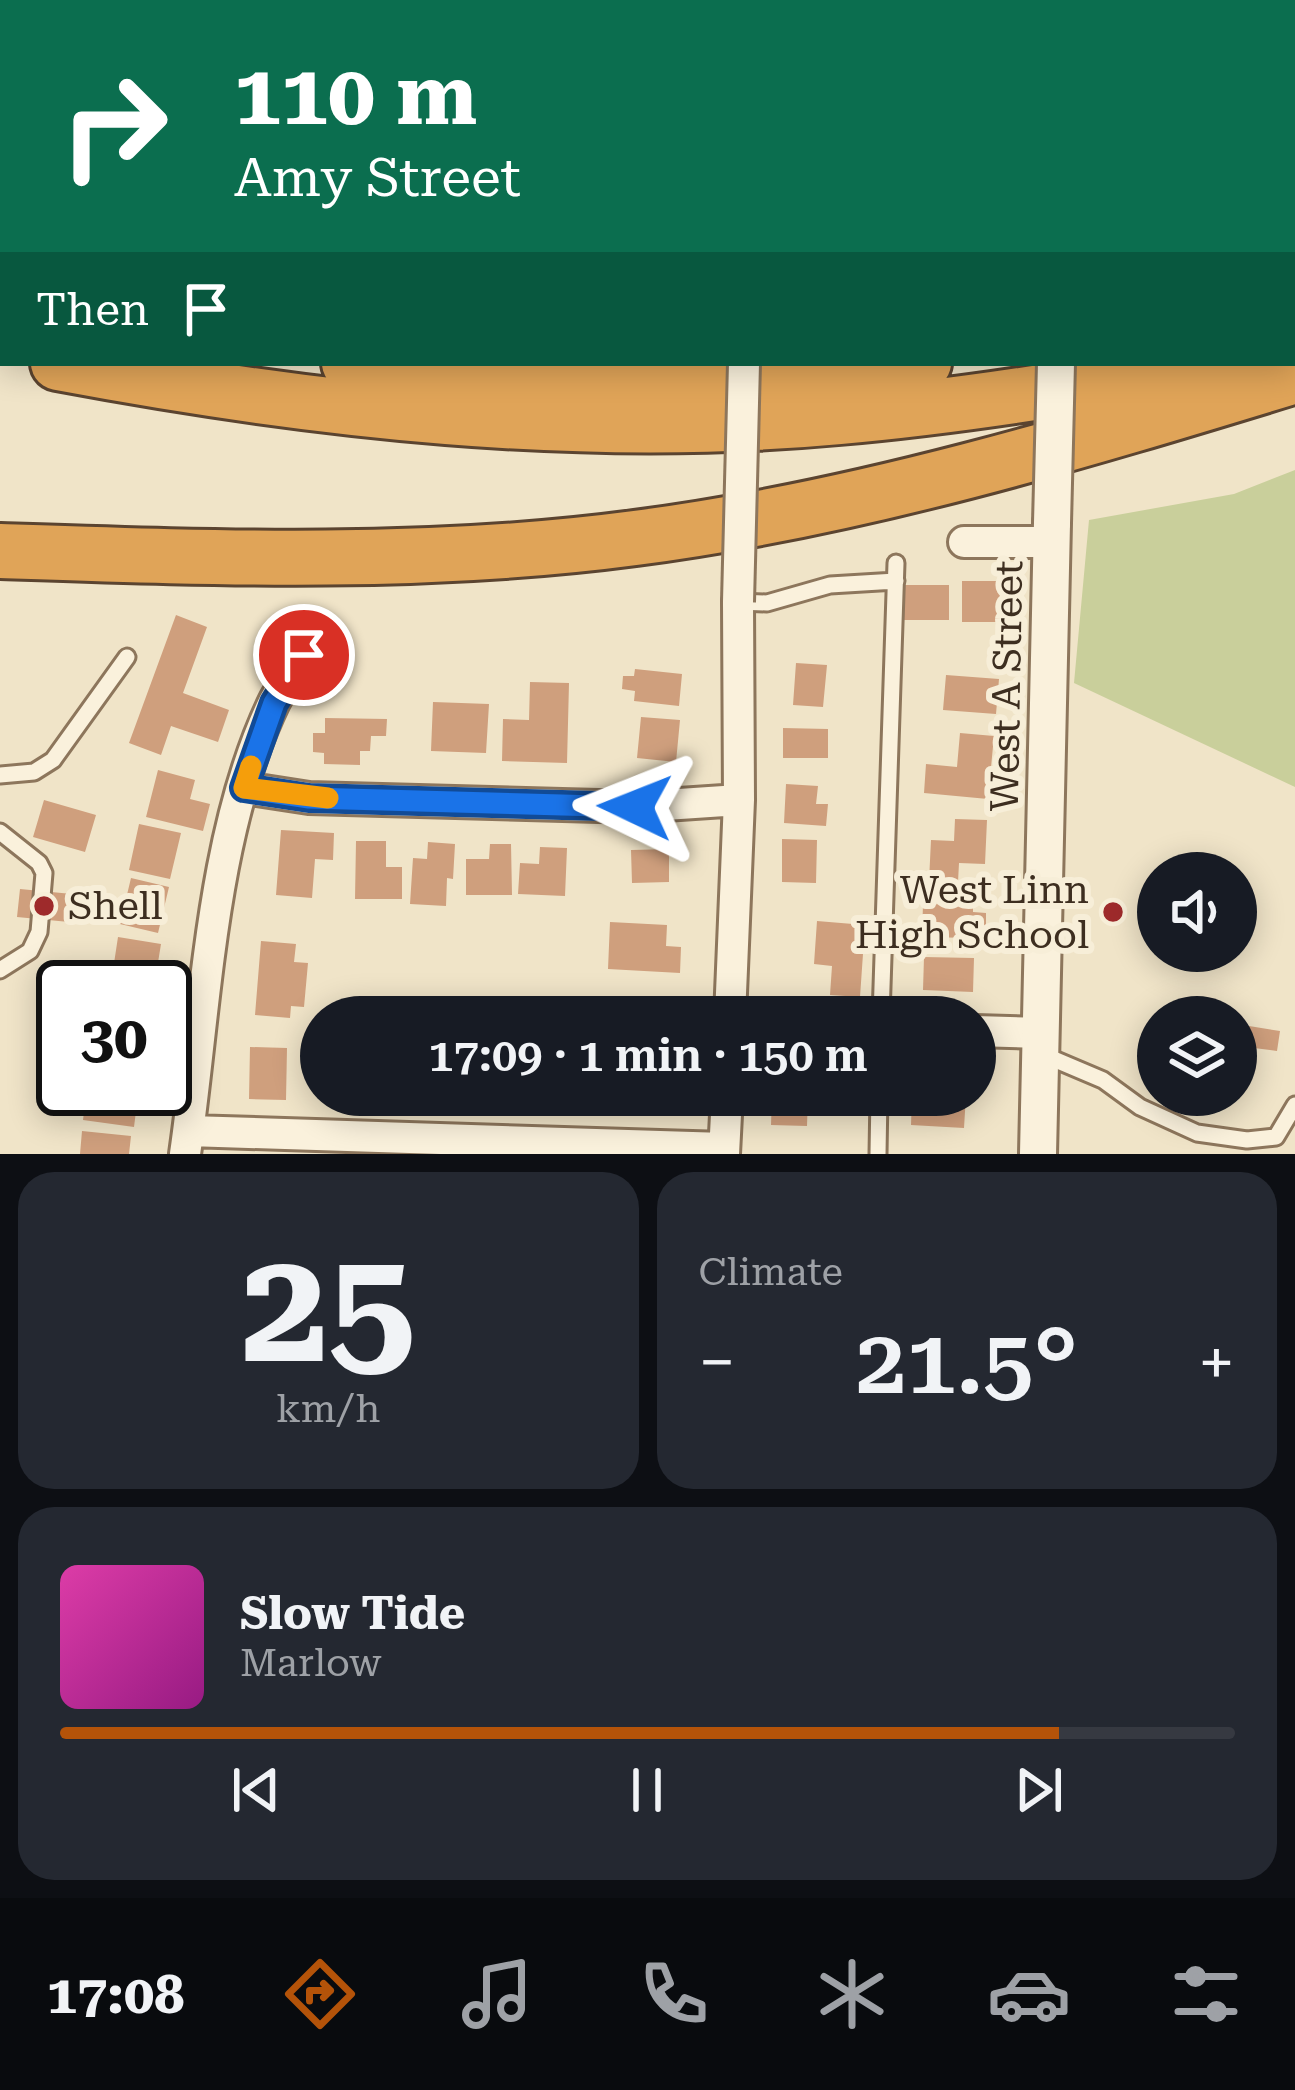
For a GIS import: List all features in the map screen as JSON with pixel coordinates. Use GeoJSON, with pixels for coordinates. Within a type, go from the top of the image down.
{"type":"FeatureCollection","features":[{"type":"Feature","properties":{"kind":"highway"},"geometry":{"type":"LineString","coordinates":[[74,366],[399,413],[599,424],[840,417],[1109,382],[1193,366]]}},
{"type":"Feature","properties":{"kind":"highway"},"geometry":{"type":"LineString","coordinates":[[381,366],[478,375],[676,380],[893,366]]}},
{"type":"Feature","properties":{"kind":"highway"},"geometry":{"type":"LineString","coordinates":[[0,550],[418,556],[634,538],[778,515],[922,481],[1295,376]]}},
{"type":"Feature","properties":{"kind":"street"},"geometry":{"type":"LineString","coordinates":[[731,996],[739,800],[744,366]]}},
{"type":"Feature","properties":{"kind":"street","name":"West A Street"},"geometry":{"type":"LineString","coordinates":[[1038,1154],[1056,366]]}},
{"type":"Feature","properties":{"kind":"street"},"geometry":{"type":"LineString","coordinates":[[964,542],[1052,532]]}},
{"type":"Feature","properties":{"kind":"street"},"geometry":{"type":"LineString","coordinates":[[304,655],[274,703],[244,788],[225,863],[196,1042],[187,1143],[724,1151],[726,1116]]}},
{"type":"Feature","properties":{"kind":"street"},"geometry":{"type":"LineString","coordinates":[[244,788],[309,798],[635,807],[739,800]]}},
{"type":"Feature","properties":{"kind":"street"},"geometry":{"type":"LineString","coordinates":[[996,1035],[1041,1044]]}},
{"type":"Feature","properties":{"kind":"lane"},"geometry":{"type":"LineString","coordinates":[[738,602],[767,603],[896,572],[882,996]]}},
{"type":"Feature","properties":{"kind":"lane"},"geometry":{"type":"LineString","coordinates":[[0,775],[34,772],[52,760],[127,657]]}},
{"type":"Feature","properties":{"kind":"lane"},"geometry":{"type":"LineString","coordinates":[[0,832],[39,863],[44,873],[39,932],[30,951],[0,970]]}},
{"type":"Feature","properties":{"kind":"lane"},"geometry":{"type":"LineString","coordinates":[[1041,1044],[1159,1117],[1221,1139],[1276,1137],[1295,1105]]}},
{"type":"Feature","properties":{"kind":"lane"},"geometry":{"type":"LineString","coordinates":[[878,1154],[879,1116]]}},
{"type":"Feature","properties":{"kind":"green space"},"geometry":{"type":"Polygon","coordinates":[[[1295,470],[1295,787],[1074,683],[1089,520],[1234,494],[1295,470]]]}},
{"type":"Feature","properties":{"kind":"building"},"geometry":{"type":"Polygon","coordinates":[[[962,581],[1005,581],[1004,622],[962,622],[962,581]]]}},
{"type":"Feature","properties":{"kind":"building"},"geometry":{"type":"Polygon","coordinates":[[[900,585],[949,585],[949,620],[900,620],[900,585]]]}},
{"type":"Feature","properties":{"kind":"building"},"geometry":{"type":"Polygon","coordinates":[[[176,615],[207,627],[183,693],[229,710],[218,742],[171,726],[161,755],[129,743],[176,615]]]}},
{"type":"Feature","properties":{"kind":"building"},"geometry":{"type":"Polygon","coordinates":[[[796,663],[827,665],[823,707],[793,705],[796,663]]]}},
{"type":"Feature","properties":{"kind":"building"},"geometry":{"type":"Polygon","coordinates":[[[635,669],[682,674],[679,706],[634,701],[635,691],[622,689],[623,676],[634,676],[635,669]]]}},
{"type":"Feature","properties":{"kind":"building"},"geometry":{"type":"Polygon","coordinates":[[[946,675],[999,679],[996,714],[943,710],[946,675]]]}},
{"type":"Feature","properties":{"kind":"building"},"geometry":{"type":"Polygon","coordinates":[[[530,682],[569,683],[567,763],[502,761],[503,719],[529,720],[530,682]]]}},
{"type":"Feature","properties":{"kind":"building"},"geometry":{"type":"Polygon","coordinates":[[[433,702],[489,704],[486,753],[431,751],[433,702]]]}},
{"type":"Feature","properties":{"kind":"building"},"geometry":{"type":"Polygon","coordinates":[[[641,717],[680,720],[676,762],[637,758],[641,717]]]}},
{"type":"Feature","properties":{"kind":"building"},"geometry":{"type":"Polygon","coordinates":[[[325,718],[387,719],[386,736],[371,736],[370,751],[360,751],[360,765],[324,764],[324,753],[313,752],[313,733],[325,733],[325,718]]]}},
{"type":"Feature","properties":{"kind":"building"},"geometry":{"type":"Polygon","coordinates":[[[783,728],[828,729],[828,758],[783,758],[783,728]]]}},
{"type":"Feature","properties":{"kind":"building"},"geometry":{"type":"Polygon","coordinates":[[[960,733],[994,736],[988,799],[924,793],[926,764],[957,767],[960,733]]]}},
{"type":"Feature","properties":{"kind":"building"},"geometry":{"type":"Polygon","coordinates":[[[158,770],[195,780],[190,799],[210,804],[203,831],[146,817],[158,770]]]}},
{"type":"Feature","properties":{"kind":"building"},"geometry":{"type":"Polygon","coordinates":[[[786,784],[818,786],[816,804],[828,804],[826,826],[784,823],[786,784]]]}},
{"type":"Feature","properties":{"kind":"building"},"geometry":{"type":"Polygon","coordinates":[[[44,800],[96,815],[85,852],[33,837],[44,800]]]}},
{"type":"Feature","properties":{"kind":"building"},"geometry":{"type":"Polygon","coordinates":[[[955,819],[987,820],[985,864],[959,863],[958,882],[929,881],[931,840],[954,841],[955,819]]]}},
{"type":"Feature","properties":{"kind":"building"},"geometry":{"type":"Polygon","coordinates":[[[139,824],[181,833],[170,879],[129,870],[139,824]]]}},
{"type":"Feature","properties":{"kind":"building"},"geometry":{"type":"Polygon","coordinates":[[[281,830],[334,833],[333,860],[315,859],[312,898],[276,895],[281,830]]]}},
{"type":"Feature","properties":{"kind":"building"},"geometry":{"type":"Polygon","coordinates":[[[782,839],[817,840],[816,883],[782,882],[782,839]]]}},
{"type":"Feature","properties":{"kind":"building"},"geometry":{"type":"Polygon","coordinates":[[[356,841],[386,841],[386,867],[402,867],[402,899],[355,899],[356,841]]]}},
{"type":"Feature","properties":{"kind":"building"},"geometry":{"type":"Polygon","coordinates":[[[428,842],[455,844],[446,906],[410,904],[413,858],[427,859],[428,842]]]}},
{"type":"Feature","properties":{"kind":"building"},"geometry":{"type":"Polygon","coordinates":[[[490,844],[511,844],[512,895],[466,895],[466,859],[489,859],[490,844]]]}},
{"type":"Feature","properties":{"kind":"building"},"geometry":{"type":"Polygon","coordinates":[[[540,847],[567,848],[565,896],[518,894],[520,863],[539,864],[540,847]]]}},
{"type":"Feature","properties":{"kind":"building"},"geometry":{"type":"Polygon","coordinates":[[[669,849],[669,882],[632,883],[631,850],[669,849]]]}},
{"type":"Feature","properties":{"kind":"building"},"geometry":{"type":"Polygon","coordinates":[[[131,878],[169,887],[158,933],[120,924],[131,878]]]}},
{"type":"Feature","properties":{"kind":"building","name":"Shell"},"geometry":{"type":"Polygon","coordinates":[[[20,889],[72,894],[69,922],[17,917],[20,889]]]}},
{"type":"Feature","properties":{"kind":"building"},"geometry":{"type":"Polygon","coordinates":[[[923,904],[973,905],[973,912],[986,913],[986,929],[973,929],[972,938],[922,937],[923,904]]]}},
{"type":"Feature","properties":{"kind":"building"},"geometry":{"type":"Polygon","coordinates":[[[817,921],[865,925],[860,996],[830,995],[832,966],[814,964],[817,921]]]}},
{"type":"Feature","properties":{"kind":"building"},"geometry":{"type":"Polygon","coordinates":[[[610,922],[667,925],[666,946],[681,947],[680,973],[608,969],[610,922]]]}},
{"type":"Feature","properties":{"kind":"building"},"geometry":{"type":"Polygon","coordinates":[[[118,937],[161,944],[158,960],[114,960],[118,937]]]}},
{"type":"Feature","properties":{"kind":"building"},"geometry":{"type":"Polygon","coordinates":[[[261,941],[296,944],[294,962],[308,963],[300,1007],[291,1006],[290,1018],[255,1015],[261,941]]]}},
{"type":"Feature","properties":{"kind":"building"},"geometry":{"type":"Polygon","coordinates":[[[924,957],[974,958],[973,992],[923,990],[924,957]]]}},
{"type":"Feature","properties":{"kind":"building"},"geometry":{"type":"Polygon","coordinates":[[[1257,1027],[1280,1031],[1277,1051],[1257,1048],[1257,1027]]]}},
{"type":"Feature","properties":{"kind":"building"},"geometry":{"type":"Polygon","coordinates":[[[250,1047],[287,1048],[286,1100],[249,1099],[250,1047]]]}},
{"type":"Feature","properties":{"kind":"building"},"geometry":{"type":"Polygon","coordinates":[[[84,1116],[135,1116],[134,1127],[83,1120],[84,1116]]]}},
{"type":"Feature","properties":{"kind":"building"},"geometry":{"type":"Polygon","coordinates":[[[771,1116],[807,1116],[807,1126],[771,1125],[771,1116]]]}},
{"type":"Feature","properties":{"kind":"building"},"geometry":{"type":"Polygon","coordinates":[[[911,1116],[965,1116],[964,1128],[911,1125],[911,1116]]]}},
{"type":"Feature","properties":{"kind":"building"},"geometry":{"type":"Polygon","coordinates":[[[82,1131],[131,1136],[129,1154],[80,1154],[82,1131]]]}},
{"type":"Feature","properties":{"kind":"slow traffic"},"geometry":{"type":"LineString","coordinates":[[251,766],[244,788],[328,798]]}},
{"type":"Feature","properties":{"kind":"place","name":"Shell"},"geometry":{"type":"Point","coordinates":[44,906]}},
{"type":"Feature","properties":{"kind":"place","name":"West Linn High School"},"geometry":{"type":"Point","coordinates":[1113,912]}},
{"type":"Feature","properties":{"kind":"route"},"geometry":{"type":"LineString","coordinates":[[304,655],[274,703],[244,788],[309,798],[635,807]]}}]}
